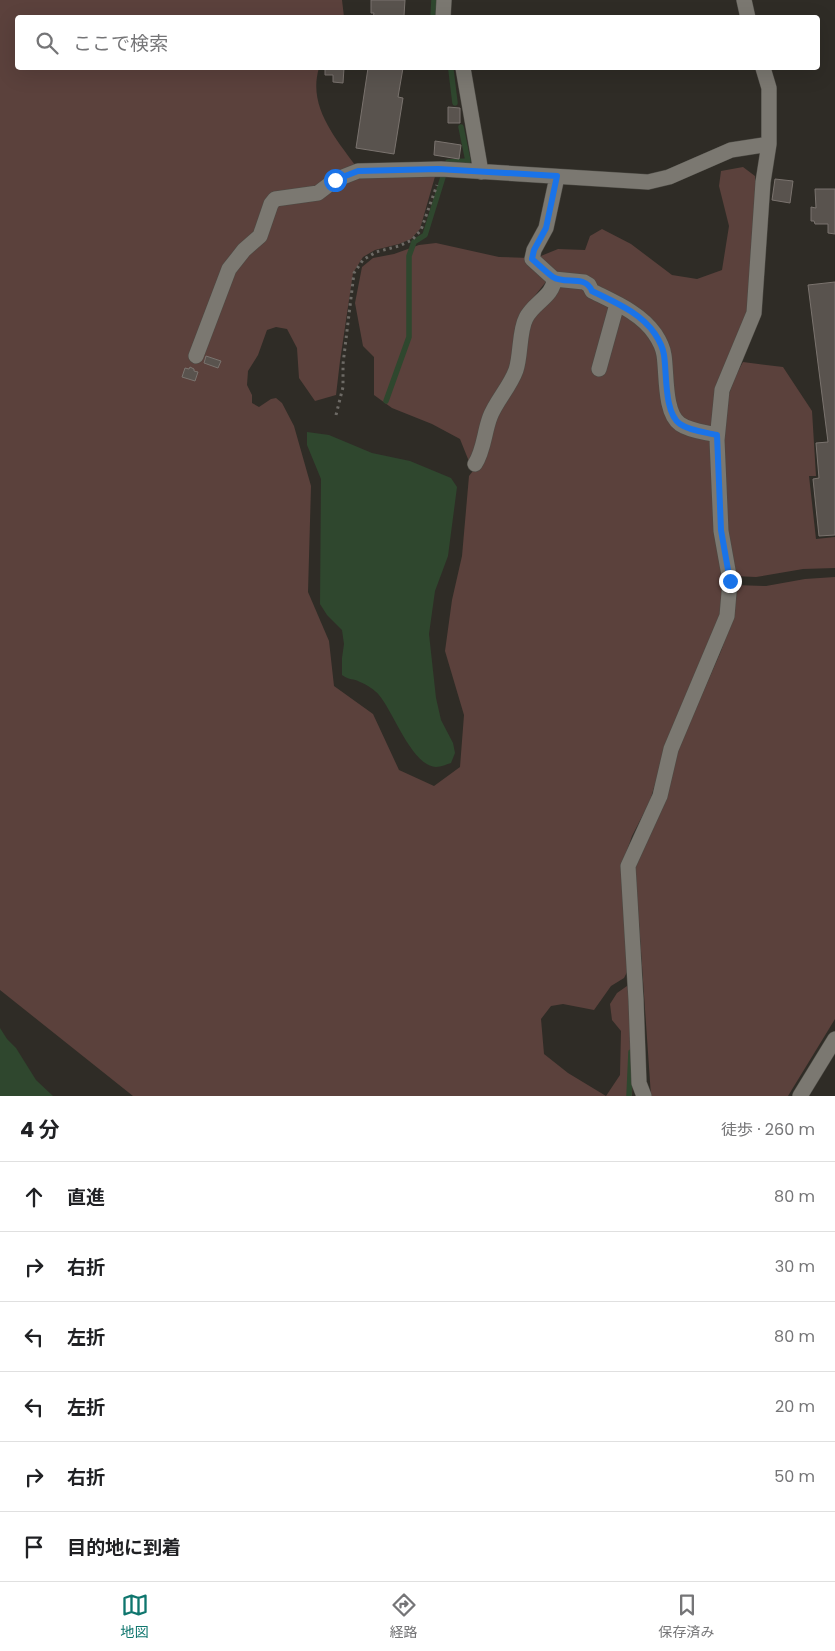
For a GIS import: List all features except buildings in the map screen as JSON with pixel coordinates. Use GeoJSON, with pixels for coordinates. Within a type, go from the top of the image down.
{"type":"FeatureCollection","features":[{"type":"Feature","properties":{"kind":"street"},"geometry":{"type":"LineString","coordinates":[[443,15],[444,0]]}},
{"type":"Feature","properties":{"kind":"street"},"geometry":{"type":"LineString","coordinates":[[744,0],[747,15]]}},
{"type":"Feature","properties":{"kind":"street"},"geometry":{"type":"LineString","coordinates":[[464,70],[481,172]]}},
{"type":"Feature","properties":{"kind":"street"},"geometry":{"type":"LineString","coordinates":[[644,1096],[639,1083],[628,866],[660,796],[671,749],[727,616],[730,581],[721,530],[717,435],[722,390],[754,313],[768,144],[769,88],[764,70]]}},
{"type":"Feature","properties":{"kind":"street"},"geometry":{"type":"LineString","coordinates":[[196,356],[228,269],[244,250],[260,236],[271,204],[275,199],[318,193],[335,180],[358,171],[441,169],[648,182],[669,176],[731,150],[768,144]]}},
{"type":"Feature","properties":{"kind":"street"},"geometry":{"type":"LineString","coordinates":[[557,176],[546,228],[534,250],[532,259],[554,279],[584,282],[589,285],[592,291],[629,310],[646,325],[654,334],[664,353],[669,402],[673,417],[679,424],[688,428],[717,435]]}},
{"type":"Feature","properties":{"kind":"street"},"geometry":{"type":"LineString","coordinates":[[475,464],[484,446],[490,416],[510,385],[516,369],[525,318],[549,293],[554,286],[554,279]]}},
{"type":"Feature","properties":{"kind":"street"},"geometry":{"type":"LineString","coordinates":[[599,369],[617,304]]}},
{"type":"Feature","properties":{"kind":"street"},"geometry":{"type":"LineString","coordinates":[[800,1096],[835,1039]]}},
{"type":"Feature","properties":{"kind":"path"},"geometry":{"type":"LineString","coordinates":[[336,416],[343,387],[343,364],[354,272],[364,260],[376,252],[399,246],[412,240],[421,230],[441,169]]}},
{"type":"Feature","properties":{"kind":"shaded area"},"geometry":{"type":"Polygon","coordinates":[[[0,0],[342,0],[344,15],[15,15],[15,70],[319,70],[316,82],[317,96],[326,122],[333,135],[358,169],[333,177],[315,191],[279,194],[272,197],[267,203],[263,220],[254,238],[230,263],[192,356],[198,358],[218,300],[228,278],[234,267],[260,241],[278,202],[317,197],[337,182],[361,175],[436,173],[420,229],[411,239],[375,250],[363,257],[353,273],[336,395],[315,401],[299,378],[297,348],[287,329],[276,327],[267,330],[258,355],[248,371],[247,385],[252,395],[252,403],[259,407],[276,398],[282,403],[294,426],[311,486],[308,592],[329,641],[334,686],[373,714],[399,770],[434,786],[460,767],[464,715],[445,651],[452,600],[462,556],[469,476],[482,459],[494,416],[514,382],[519,369],[528,322],[538,306],[555,292],[558,283],[587,287],[590,293],[614,306],[596,370],[600,371],[618,308],[642,324],[652,335],[659,347],[666,405],[673,423],[687,431],[712,436],[714,499],[722,586],[721,615],[666,747],[650,801],[632,836],[623,862],[621,877],[629,968],[624,978],[611,986],[594,1010],[563,1004],[551,1006],[541,1019],[544,1054],[568,1073],[606,1096],[133,1096],[0,990],[0,0]]]}},
{"type":"Feature","properties":{"kind":"shaded area"},"geometry":{"type":"Polygon","coordinates":[[[743,167],[755,176],[755,223],[749,314],[712,431],[680,421],[653,326],[557,276],[536,258],[558,249],[585,250],[590,236],[602,229],[631,244],[672,275],[697,279],[722,270],[729,226],[719,186],[721,171],[743,167]]]}},
{"type":"Feature","properties":{"kind":"shaded area"},"geometry":{"type":"Polygon","coordinates":[[[436,243],[499,257],[529,258],[549,278],[533,298],[512,368],[470,464],[460,439],[432,424],[392,408],[374,395],[374,357],[363,346],[355,303],[362,267],[373,258],[394,254],[419,245],[436,243]]]}},
{"type":"Feature","properties":{"kind":"shaded area"},"geometry":{"type":"Polygon","coordinates":[[[743,362],[783,367],[812,411],[816,476],[809,476],[816,539],[835,537],[835,568],[803,569],[756,577],[733,576],[724,485],[724,435],[728,397],[743,362]]]}},
{"type":"Feature","properties":{"kind":"shaded area"},"geometry":{"type":"Polygon","coordinates":[[[307,432],[329,435],[372,453],[410,461],[451,478],[457,487],[448,556],[435,591],[429,634],[436,698],[441,720],[453,743],[455,753],[451,763],[436,767],[427,764],[419,758],[377,693],[365,684],[342,675],[344,644],[342,630],[327,615],[320,604],[321,479],[307,445],[307,432]]]}},
{"type":"Feature","properties":{"kind":"shaded area"},"geometry":{"type":"Polygon","coordinates":[[[835,577],[835,1019],[788,1096],[651,1096],[635,864],[674,759],[721,651],[733,617],[734,585],[766,586],[805,579],[835,577]]]}},
{"type":"Feature","properties":{"kind":"shaded area"},"geometry":{"type":"Polygon","coordinates":[[[627,986],[631,989],[635,1032],[632,1096],[606,1096],[620,1075],[621,1031],[612,1020],[610,1004],[617,993],[627,986]]]}},
{"type":"Feature","properties":{"kind":"shaded area"},"geometry":{"type":"Polygon","coordinates":[[[0,1028],[16,1048],[36,1080],[53,1096],[0,1096],[0,1028]]]}},
{"type":"Feature","properties":{"kind":"waterway"},"geometry":{"type":"LineString","coordinates":[[433,15],[434,0]]}},
{"type":"Feature","properties":{"kind":"waterway"},"geometry":{"type":"LineString","coordinates":[[451,70],[455,103]]}},
{"type":"Feature","properties":{"kind":"waterway"},"geometry":{"type":"LineString","coordinates":[[448,162],[468,161],[461,127]]}},
{"type":"Feature","properties":{"kind":"waterway"},"geometry":{"type":"LineString","coordinates":[[386,401],[409,337],[409,256],[414,242],[425,235],[443,177]]}},
{"type":"Feature","properties":{"kind":"waterway"},"geometry":{"type":"LineString","coordinates":[[629,1096],[631,1052]]}},
{"type":"Feature","properties":{"kind":"route"},"geometry":{"type":"LineString","coordinates":[[335,180],[358,171],[438,169],[557,176],[546,228],[534,250],[532,259],[554,279],[584,282],[589,285],[592,291],[629,310],[646,325],[654,334],[664,353],[669,402],[673,417],[679,424],[688,428],[717,435],[721,530],[730,581]]}}]}
